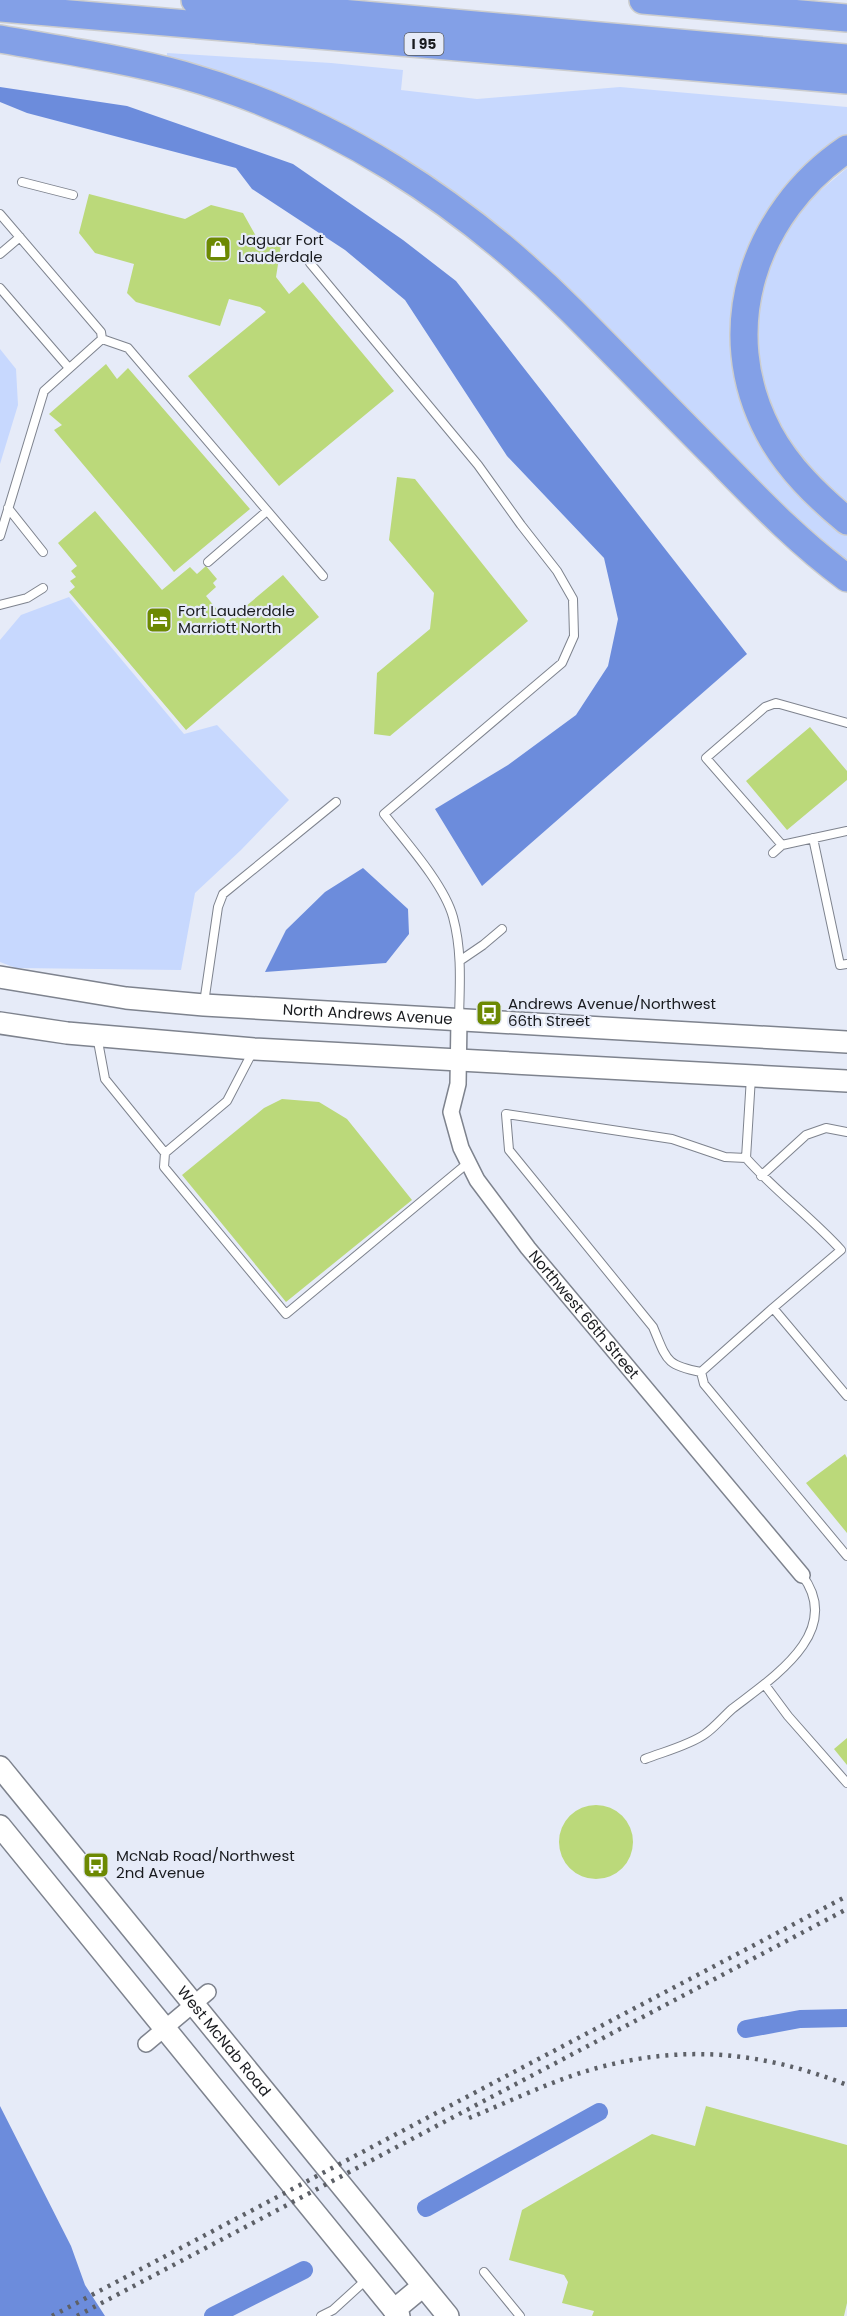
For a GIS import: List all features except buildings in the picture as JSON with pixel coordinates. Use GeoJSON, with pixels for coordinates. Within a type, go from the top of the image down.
{"type":"FeatureCollection","features":[{"type":"Feature","properties":{"kind":"highway"},"geometry":{"type":"LineString","coordinates":[[195,0],[847,58]]}},
{"type":"Feature","properties":{"kind":"highway"},"geometry":{"type":"LineString","coordinates":[[643,0],[847,18]]}},
{"type":"Feature","properties":{"kind":"highway","name":"I 95"},"geometry":{"type":"LineString","coordinates":[[0,8],[847,80]]}},
{"type":"Feature","properties":{"kind":"highway"},"geometry":{"type":"LineString","coordinates":[[0,39],[123,61],[219,87],[268,105],[322,129],[400,172],[451,206],[531,271],[771,512],[847,578]]}},
{"type":"Feature","properties":{"kind":"highway"},"geometry":{"type":"LineString","coordinates":[[847,149],[820,168],[778,216],[759,254],[752,275],[744,321],[744,344],[752,390],[769,432],[792,468],[807,485],[847,521]]}},
{"type":"Feature","properties":{"kind":"main road","name":"North Andrews Avenue"},"geometry":{"type":"LineString","coordinates":[[0,977],[126,998],[204,1005],[847,1042]]}},
{"type":"Feature","properties":{"kind":"main road"},"geometry":{"type":"LineString","coordinates":[[0,1023],[97,1036],[254,1049],[847,1081]]}},
{"type":"Feature","properties":{"kind":"main road","name":"West McNab Road"},"geometry":{"type":"LineString","coordinates":[[0,1767],[201,1998],[448,2316]]}},
{"type":"Feature","properties":{"kind":"main road"},"geometry":{"type":"LineString","coordinates":[[0,1826],[396,2313],[423,2286]]}},
{"type":"Feature","properties":{"kind":"street","name":"Northwest 66th Street"},"geometry":{"type":"LineString","coordinates":[[459,1019],[458,1084],[452,1112],[461,1148],[477,1180],[528,1248],[802,1575]]}},
{"type":"Feature","properties":{"kind":"street"},"geometry":{"type":"LineString","coordinates":[[146,2044],[201,1998]]}},
{"type":"Feature","properties":{"kind":"lane"},"geometry":{"type":"LineString","coordinates":[[22,182],[73,195]]}},
{"type":"Feature","properties":{"kind":"lane"},"geometry":{"type":"LineString","coordinates":[[0,214],[101,332],[102,339]]}},
{"type":"Feature","properties":{"kind":"lane"},"geometry":{"type":"LineString","coordinates":[[0,254],[20,237]]}},
{"type":"Feature","properties":{"kind":"lane"},"geometry":{"type":"LineString","coordinates":[[310,263],[478,465],[557,571],[573,599],[574,636],[562,663],[384,814],[438,885],[453,915],[461,960],[459,1019]]}},
{"type":"Feature","properties":{"kind":"lane"},"geometry":{"type":"LineString","coordinates":[[0,288],[69,368]]}},
{"type":"Feature","properties":{"kind":"lane"},"geometry":{"type":"LineString","coordinates":[[0,536],[44,391],[102,339]]}},
{"type":"Feature","properties":{"kind":"lane"},"geometry":{"type":"LineString","coordinates":[[102,339],[128,348],[323,576]]}},
{"type":"Feature","properties":{"kind":"lane"},"geometry":{"type":"LineString","coordinates":[[8,508],[43,552]]}},
{"type":"Feature","properties":{"kind":"lane"},"geometry":{"type":"LineString","coordinates":[[208,562],[267,511]]}},
{"type":"Feature","properties":{"kind":"lane"},"geometry":{"type":"LineString","coordinates":[[0,606],[27,598],[44,588]]}},
{"type":"Feature","properties":{"kind":"lane"},"geometry":{"type":"LineString","coordinates":[[782,845],[706,758],[765,707],[776,703],[847,723]]}},
{"type":"Feature","properties":{"kind":"lane"},"geometry":{"type":"LineString","coordinates":[[204,1005],[218,906],[223,894],[336,802]]}},
{"type":"Feature","properties":{"kind":"lane"},"geometry":{"type":"LineString","coordinates":[[773,853],[782,845],[847,831]]}},
{"type":"Feature","properties":{"kind":"lane"},"geometry":{"type":"LineString","coordinates":[[813,838],[840,965],[847,964]]}},
{"type":"Feature","properties":{"kind":"lane"},"geometry":{"type":"LineString","coordinates":[[461,960],[502,928]]}},
{"type":"Feature","properties":{"kind":"lane"},"geometry":{"type":"LineString","coordinates":[[97,1036],[105,1079],[165,1153],[164,1167],[286,1314],[469,1162]]}},
{"type":"Feature","properties":{"kind":"lane"},"geometry":{"type":"LineString","coordinates":[[165,1153],[226,1101],[254,1049]]}},
{"type":"Feature","properties":{"kind":"lane"},"geometry":{"type":"LineString","coordinates":[[746,1158],[752,1076]]}},
{"type":"Feature","properties":{"kind":"lane"},"geometry":{"type":"LineString","coordinates":[[506,1114],[672,1139],[725,1157],[746,1158],[841,1250],[701,1372],[676,1366],[664,1355],[653,1328],[509,1150],[506,1114]]}},
{"type":"Feature","properties":{"kind":"lane"},"geometry":{"type":"LineString","coordinates":[[762,1176],[806,1135],[826,1128],[847,1132]]}},
{"type":"Feature","properties":{"kind":"lane"},"geometry":{"type":"LineString","coordinates":[[773,1308],[847,1396]]}},
{"type":"Feature","properties":{"kind":"lane"},"geometry":{"type":"LineString","coordinates":[[701,1372],[704,1384],[847,1556]]}},
{"type":"Feature","properties":{"kind":"lane"},"geometry":{"type":"LineString","coordinates":[[645,1759],[704,1735],[774,1678],[804,1646],[815,1619],[810,1587],[802,1575]]}},
{"type":"Feature","properties":{"kind":"lane"},"geometry":{"type":"LineString","coordinates":[[765,1685],[788,1716],[847,1783]]}},
{"type":"Feature","properties":{"kind":"lane"},"geometry":{"type":"LineString","coordinates":[[484,2272],[520,2316]]}},
{"type":"Feature","properties":{"kind":"lane"},"geometry":{"type":"LineString","coordinates":[[321,2316],[335,2313],[368,2278]]}},
{"type":"Feature","properties":{"kind":"shaded area"},"geometry":{"type":"Polygon","coordinates":[[[167,53],[331,63],[403,70],[401,90],[477,99],[620,87],[847,107],[847,138],[774,206],[741,391],[847,532],[847,562],[805,528],[491,221],[444,186],[378,145],[167,59],[167,53]]]}},
{"type":"Feature","properties":{"kind":"shaded area"},"geometry":{"type":"Polygon","coordinates":[[[847,168],[847,508],[832,496],[779,430],[758,366],[756,335],[759,303],[767,267],[780,235],[802,206],[847,168]]]}},
{"type":"Feature","properties":{"kind":"shaded area"},"geometry":{"type":"Polygon","coordinates":[[[0,349],[16,369],[18,405],[0,464],[0,349]]]}},
{"type":"Feature","properties":{"kind":"shaded area"},"geometry":{"type":"Polygon","coordinates":[[[69,597],[184,734],[217,725],[289,800],[195,893],[181,970],[16,968],[0,962],[0,640],[21,615],[69,597]]]}},
{"type":"Feature","properties":{"kind":"water"},"geometry":{"type":"Polygon","coordinates":[[[0,87],[127,106],[293,164],[403,240],[456,281],[747,654],[482,886],[435,809],[508,765],[576,715],[608,666],[618,619],[604,558],[507,456],[405,300],[345,250],[252,189],[236,168],[27,113],[0,102],[0,87]]]}},
{"type":"Feature","properties":{"kind":"water"},"geometry":{"type":"Polygon","coordinates":[[[363,868],[408,909],[409,934],[386,963],[265,972],[286,930],[325,892],[363,868]]]}},
{"type":"Feature","properties":{"kind":"water"},"geometry":{"type":"Polygon","coordinates":[[[0,2106],[71,2246],[85,2285],[105,2316],[0,2316],[0,2106]]]}},
{"type":"Feature","properties":{"kind":"waterway"},"geometry":{"type":"LineString","coordinates":[[746,2029],[800,2019],[847,2018]]}},
{"type":"Feature","properties":{"kind":"waterway"},"geometry":{"type":"LineString","coordinates":[[426,2208],[599,2112]]}},
{"type":"Feature","properties":{"kind":"waterway"},"geometry":{"type":"LineString","coordinates":[[213,2316],[304,2270]]}},
{"type":"Feature","properties":{"kind":"railway"},"geometry":{"type":"LineString","coordinates":[[52,2316],[847,1896]]}},
{"type":"Feature","properties":{"kind":"railway"},"geometry":{"type":"LineString","coordinates":[[77,2316],[847,1909]]}},
{"type":"Feature","properties":{"kind":"railway"},"geometry":{"type":"LineString","coordinates":[[469,2118],[581,2073],[629,2060],[661,2056],[724,2055],[754,2059],[785,2065],[847,2085]]}},
{"type":"Feature","properties":{"kind":"place","name":"Jaguar Fort Lauderdale"},"geometry":{"type":"Point","coordinates":[218,249]}},
{"type":"Feature","properties":{"kind":"place","name":"Fort Lauderdale Marriott North"},"geometry":{"type":"Point","coordinates":[159,620]}},
{"type":"Feature","properties":{"kind":"place","name":"Andrews Avenue/Northwest 66th Street"},"geometry":{"type":"Point","coordinates":[489,1013]}},
{"type":"Feature","properties":{"kind":"place","name":"McNab Road/Northwest 2nd Avenue"},"geometry":{"type":"Point","coordinates":[96,1865]}}]}
